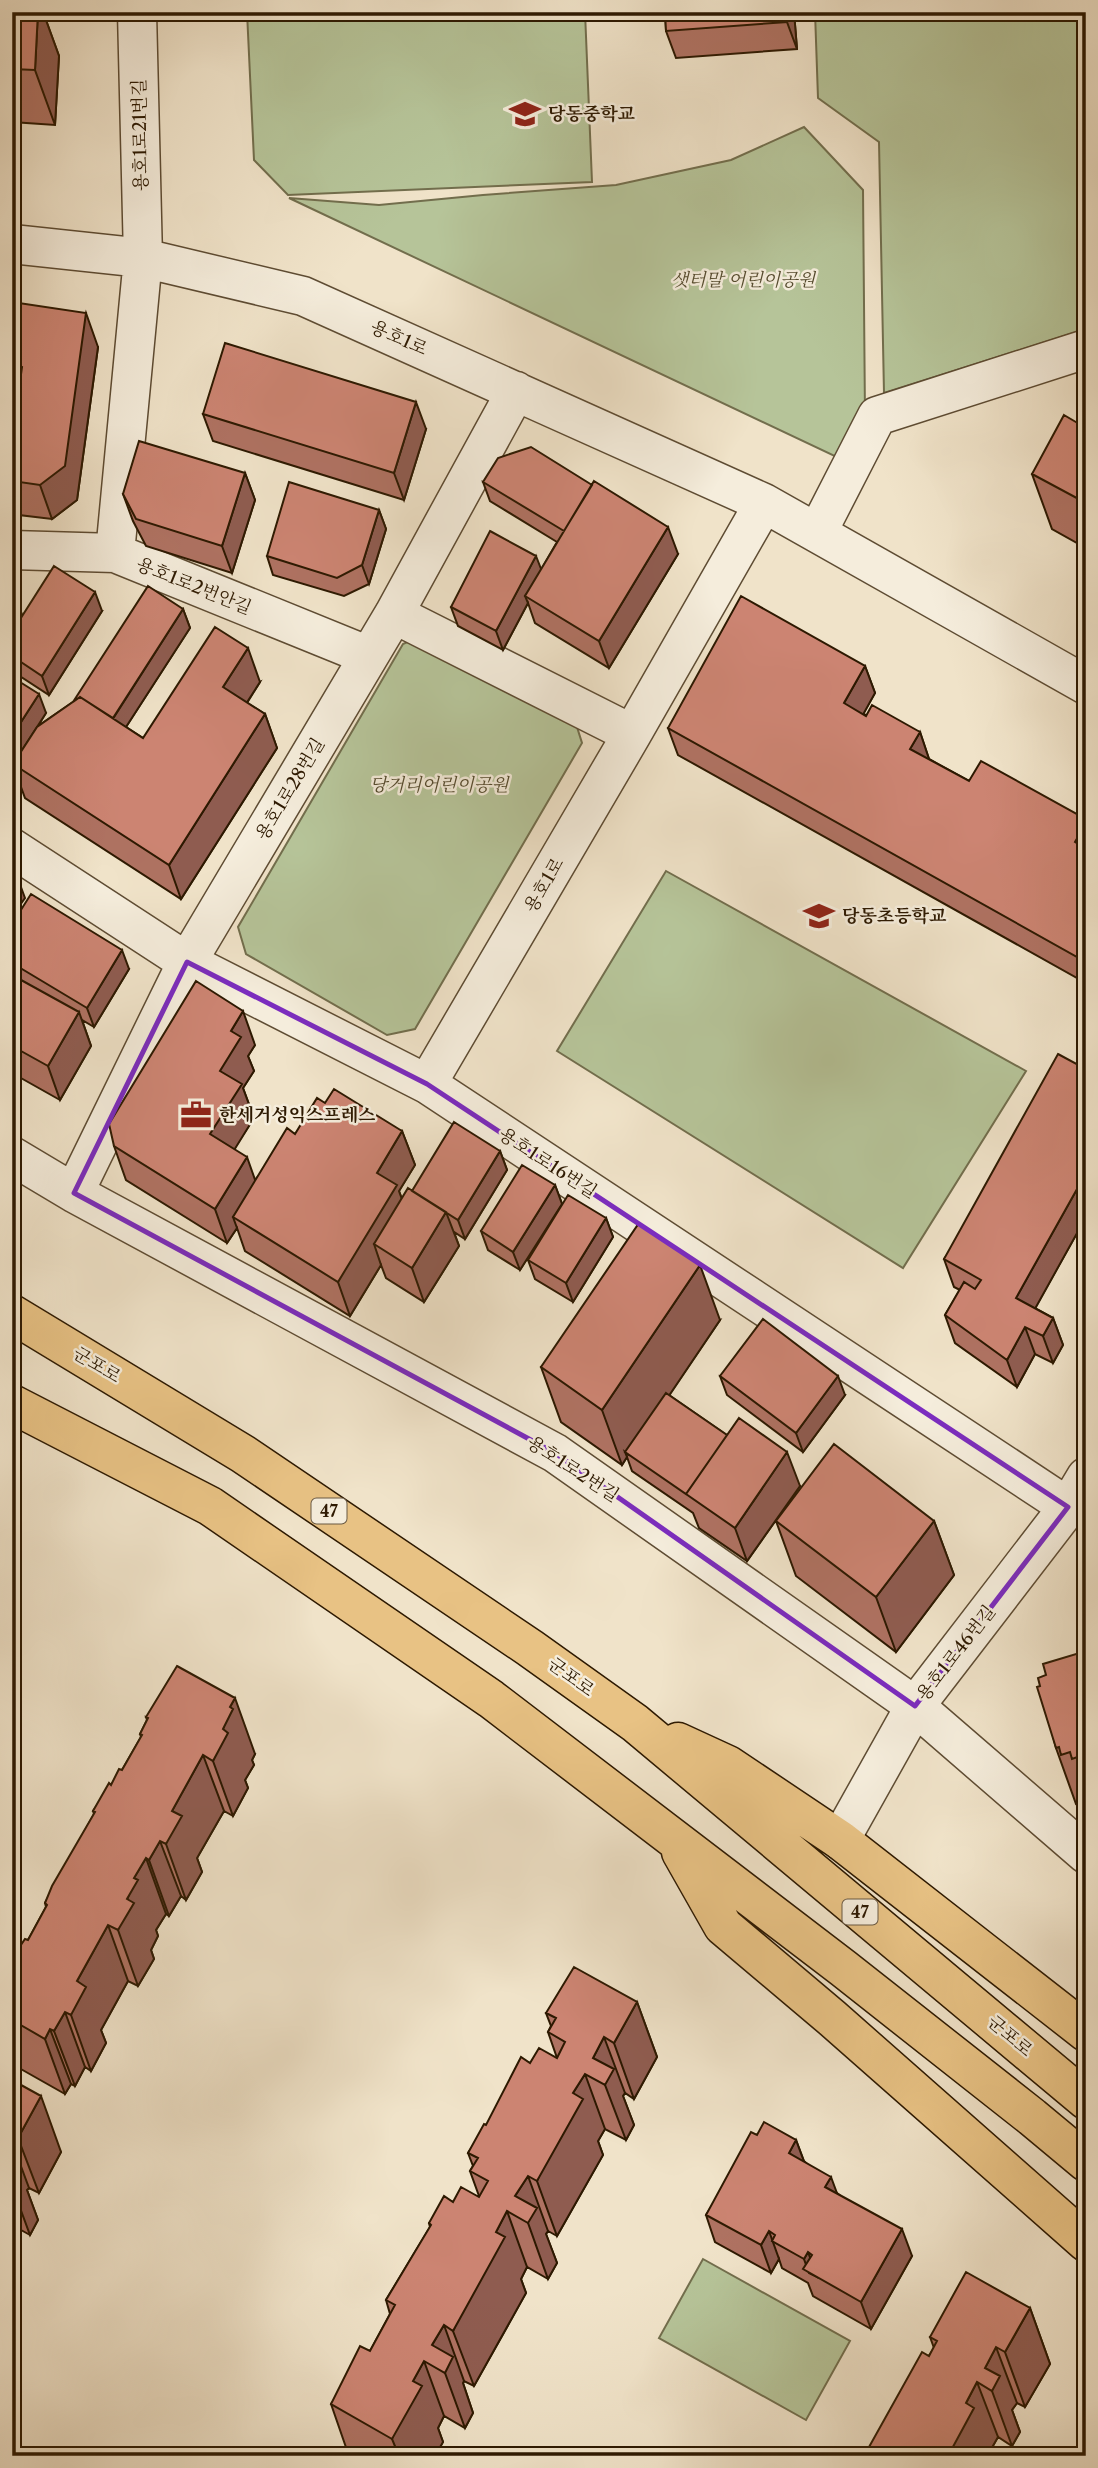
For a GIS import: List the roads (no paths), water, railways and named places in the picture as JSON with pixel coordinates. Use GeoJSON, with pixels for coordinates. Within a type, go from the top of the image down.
{"type":"FeatureCollection","features":[{"type":"Feature","properties":{"kind":"main road","name":"군포로"},"geometry":{"type":"LineString","coordinates":[[12,1314],[243,1454],[530,1648],[635,1723],[1086,2100]]}},
{"type":"Feature","properties":{"kind":"main road"},"geometry":{"type":"LineString","coordinates":[[12,1404],[209,1506],[491,1699],[854,1976],[1086,2162]]}},
{"type":"Feature","properties":{"kind":"main road"},"geometry":{"type":"LineString","coordinates":[[635,1723],[729,1765],[840,1840],[1086,2032]]}},
{"type":"Feature","properties":{"kind":"main road"},"geometry":{"type":"LineString","coordinates":[[671,1836],[723,1926],[832,2018],[1086,2242]]}},
{"type":"Feature","properties":{"kind":"street","name":"용호1로21번길"},"geometry":{"type":"LineString","coordinates":[[115,553],[143,258],[137,12]]}},
{"type":"Feature","properties":{"kind":"street","name":"용호1로"},"geometry":{"type":"LineString","coordinates":[[12,244],[143,258],[303,296],[764,503],[1086,685]]}},
{"type":"Feature","properties":{"kind":"street"},"geometry":{"type":"LineString","coordinates":[[817,533],[877,416],[1086,349]]}},
{"type":"Feature","properties":{"kind":"street","name":"용호1로28번길"},"geometry":{"type":"LineString","coordinates":[[74,1193],[187,962],[394,614],[516,391]]}},
{"type":"Feature","properties":{"kind":"street","name":"용호1로"},"geometry":{"type":"LineString","coordinates":[[428,1084],[764,503]]}},
{"type":"Feature","properties":{"kind":"street","name":"용호1로2번안길"},"geometry":{"type":"LineString","coordinates":[[12,550],[115,553],[369,656]]}},
{"type":"Feature","properties":{"kind":"street"},"geometry":{"type":"LineString","coordinates":[[394,614],[632,734]]}},
{"type":"Feature","properties":{"kind":"street","name":"용호1로16번길"},"geometry":{"type":"LineString","coordinates":[[12,848],[187,962],[428,1084],[1077,1492]]}},
{"type":"Feature","properties":{"kind":"street","name":"용호1로2번길"},"geometry":{"type":"LineString","coordinates":[[12,1156],[74,1193],[555,1453],[915,1706],[1086,1854]]}},
{"type":"Feature","properties":{"kind":"street","name":"용호1로46번길"},"geometry":{"type":"LineString","coordinates":[[840,1840],[915,1706],[1077,1492]]}},
{"type":"Feature","properties":{"kind":"place","name":"당동중학교"},"geometry":{"type":"Point","coordinates":[525,114]}},
{"type":"Feature","properties":{"kind":"place","name":"당동초등학교"},"geometry":{"type":"Point","coordinates":[819,916]}},
{"type":"Feature","properties":{"kind":"place","name":"한세거성익스프레스"},"geometry":{"type":"Point","coordinates":[196,1115]}},
{"type":"Feature","properties":{"kind":"park label","name":"샛터말 어린이공원"},"geometry":{"type":"Point","coordinates":[743,280]}},
{"type":"Feature","properties":{"kind":"park label","name":"당거리어린이공원"},"geometry":{"type":"Point","coordinates":[439,785]}}]}
